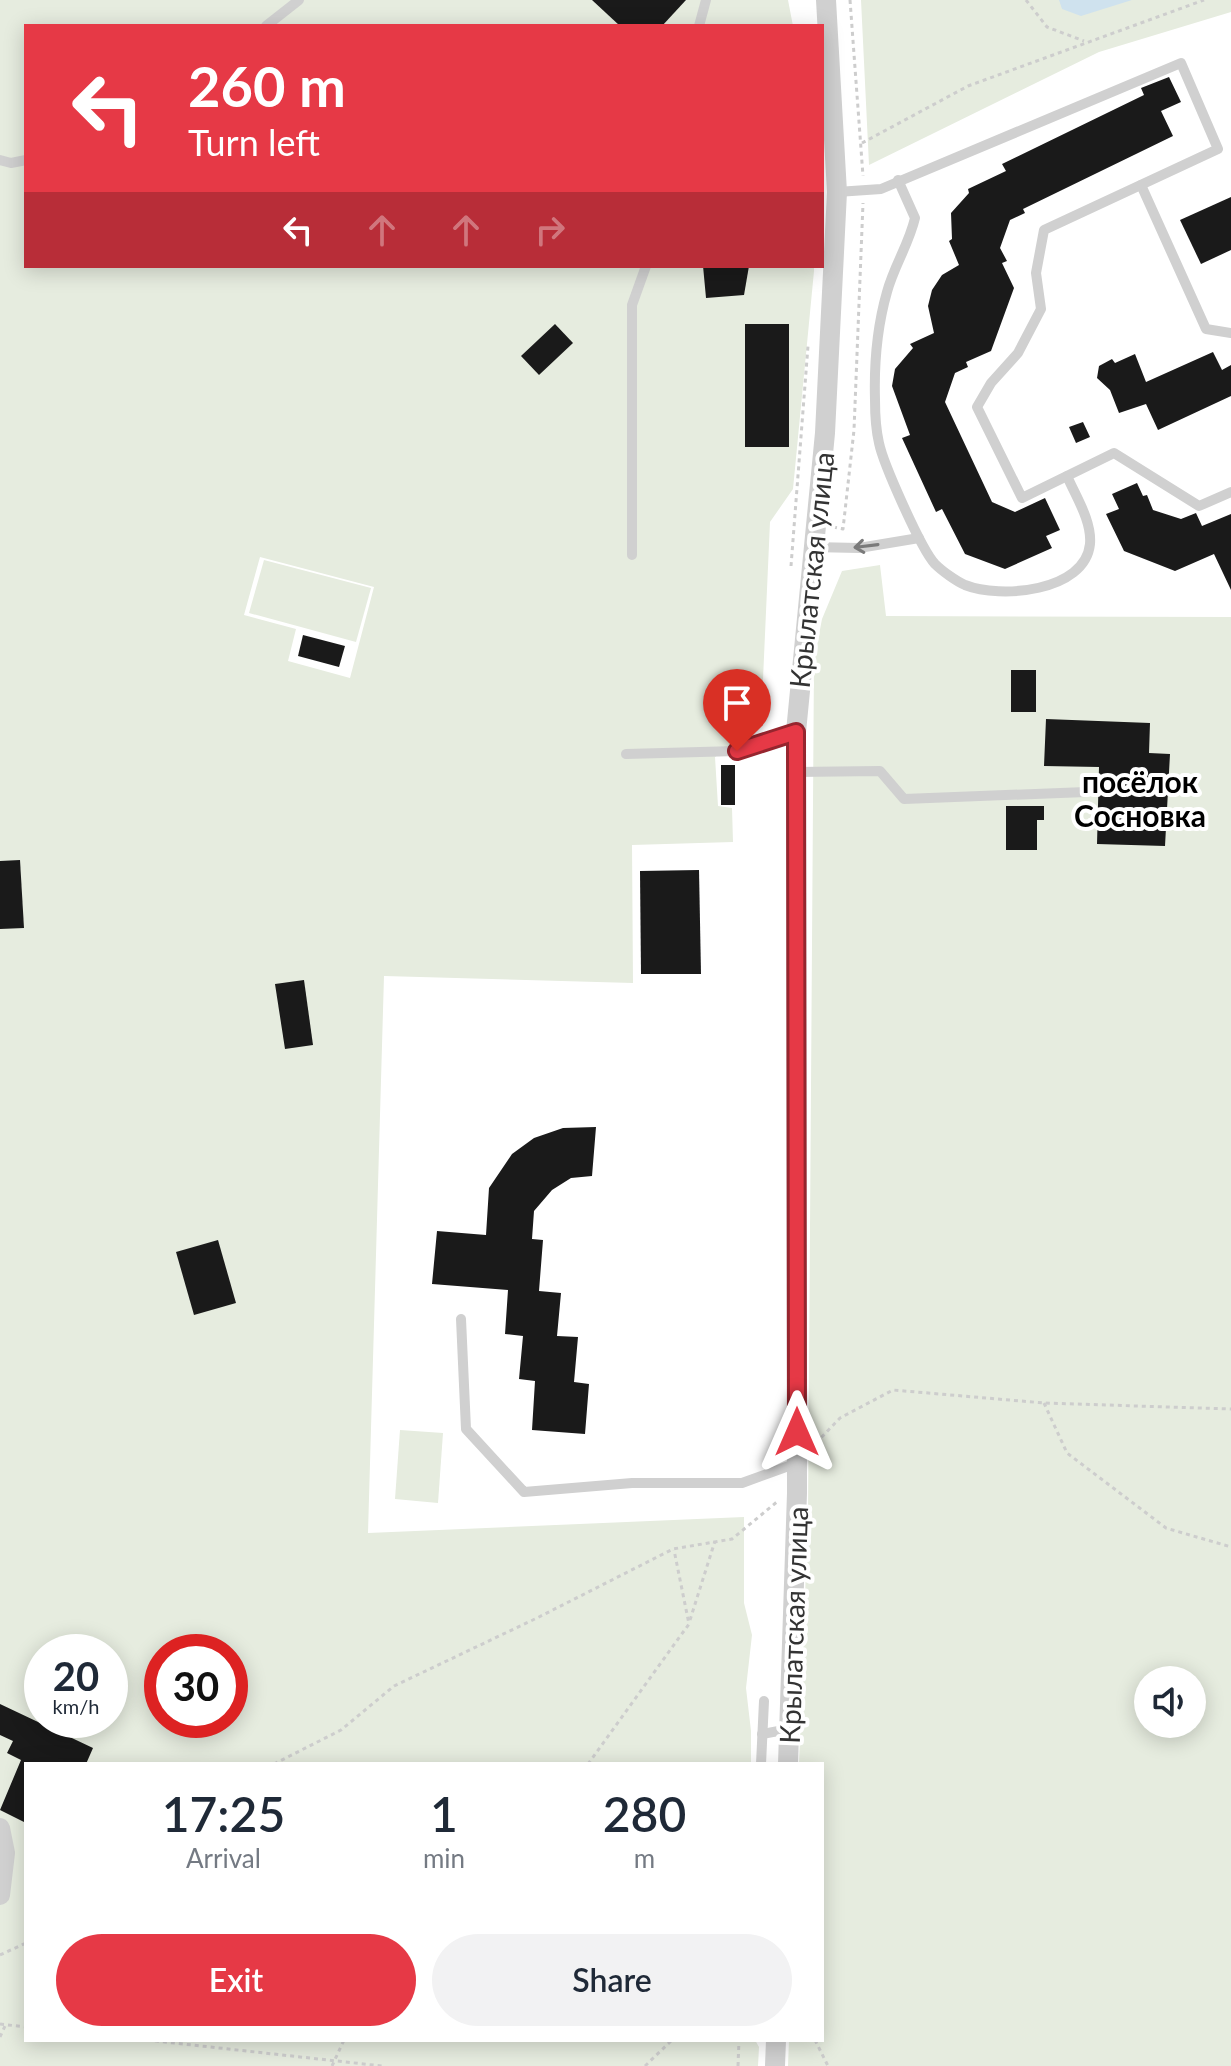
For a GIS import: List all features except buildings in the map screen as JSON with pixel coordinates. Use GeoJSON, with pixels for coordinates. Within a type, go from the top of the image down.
{"type":"FeatureCollection","features":[{"type":"Feature","properties":{"kind":"street","name":"Крылатская улица"},"geometry":{"type":"LineString","coordinates":[[788,1762],[797,1463],[796,732],[827,403],[837,192],[826,0]]}},
{"type":"Feature","properties":{"kind":"street"},"geometry":{"type":"LineString","coordinates":[[0,1828],[5,1853],[0,1895]]}},
{"type":"Feature","properties":{"kind":"street"},"geometry":{"type":"LineString","coordinates":[[775,2066],[776,2042]]}},
{"type":"Feature","properties":{"kind":"lane"},"geometry":{"type":"LineString","coordinates":[[269,24],[299,0]]}},
{"type":"Feature","properties":{"kind":"lane"},"geometry":{"type":"LineString","coordinates":[[700,24],[706,0]]}},
{"type":"Feature","properties":{"kind":"lane"},"geometry":{"type":"LineString","coordinates":[[837,192],[881,189],[1181,63],[1218,149],[1044,230],[1036,273],[1041,309],[1018,353],[991,383],[977,407],[1022,498],[1114,453],[1199,506],[1231,492]]}},
{"type":"Feature","properties":{"kind":"lane"},"geometry":{"type":"LineString","coordinates":[[0,160],[24,160]]}},
{"type":"Feature","properties":{"kind":"lane"},"geometry":{"type":"LineString","coordinates":[[898,180],[915,218],[887,291],[877,338],[875,400],[879,445],[919,538],[935,563],[965,584],[997,592],[1019,591],[1059,582],[1081,566],[1090,546],[1088,523],[1067,476]]}},
{"type":"Feature","properties":{"kind":"lane"},"geometry":{"type":"LineString","coordinates":[[1141,185],[1206,329],[1231,333]]}},
{"type":"Feature","properties":{"kind":"lane"},"geometry":{"type":"LineString","coordinates":[[632,555],[632,305],[645,268]]}},
{"type":"Feature","properties":{"kind":"lane"},"geometry":{"type":"LineString","coordinates":[[812,547],[859,548],[919,538]]}},
{"type":"Feature","properties":{"kind":"lane"},"geometry":{"type":"LineString","coordinates":[[626,754],[737,751],[796,732]]}},
{"type":"Feature","properties":{"kind":"lane"},"geometry":{"type":"LineString","coordinates":[[796,772],[880,771],[904,799],[1086,792]]}},
{"type":"Feature","properties":{"kind":"lane"},"geometry":{"type":"LineString","coordinates":[[461,1319],[466,1429],[524,1492],[632,1483],[742,1483],[797,1463]]}},
{"type":"Feature","properties":{"kind":"lane"},"geometry":{"type":"LineString","coordinates":[[761,1762],[764,1701]]}},
{"type":"Feature","properties":{"kind":"lane"},"geometry":{"type":"LineString","coordinates":[[762,1734],[789,1729]]}},
{"type":"Feature","properties":{"kind":"path"},"geometry":{"type":"LineString","coordinates":[[843,529],[854,430],[863,190],[850,0]]}},
{"type":"Feature","properties":{"kind":"path"},"geometry":{"type":"LineString","coordinates":[[1026,0],[1047,27],[1084,41]]}},
{"type":"Feature","properties":{"kind":"path"},"geometry":{"type":"LineString","coordinates":[[862,143],[968,86],[1084,41],[1204,0]]}},
{"type":"Feature","properties":{"kind":"path"},"geometry":{"type":"LineString","coordinates":[[793,518],[809,344]]}},
{"type":"Feature","properties":{"kind":"path"},"geometry":{"type":"LineString","coordinates":[[797,1463],[840,1418],[893,1390],[1044,1403],[1231,1409]]}},
{"type":"Feature","properties":{"kind":"path"},"geometry":{"type":"LineString","coordinates":[[1044,1403],[1067,1453],[1166,1528],[1231,1547]]}},
{"type":"Feature","properties":{"kind":"path"},"geometry":{"type":"LineString","coordinates":[[278,1762],[341,1730],[394,1686],[673,1549],[732,1539],[784,1497]]}},
{"type":"Feature","properties":{"kind":"path"},"geometry":{"type":"LineString","coordinates":[[589,1762],[689,1624],[715,1541]]}},
{"type":"Feature","properties":{"kind":"path"},"geometry":{"type":"LineString","coordinates":[[673,1549],[689,1624]]}},
{"type":"Feature","properties":{"kind":"path"},"geometry":{"type":"LineString","coordinates":[[0,1955],[24,1944]]}},
{"type":"Feature","properties":{"kind":"path"},"geometry":{"type":"LineString","coordinates":[[0,2024],[24,2027]]}},
{"type":"Feature","properties":{"kind":"path"},"geometry":{"type":"LineString","coordinates":[[0,2037],[6,2024]]}},
{"type":"Feature","properties":{"kind":"path"},"geometry":{"type":"LineString","coordinates":[[163,2042],[382,2066]]}},
{"type":"Feature","properties":{"kind":"path"},"geometry":{"type":"LineString","coordinates":[[333,2063],[343,2042]]}},
{"type":"Feature","properties":{"kind":"path"},"geometry":{"type":"LineString","coordinates":[[645,2066],[670,2042]]}},
{"type":"Feature","properties":{"kind":"path"},"geometry":{"type":"LineString","coordinates":[[738,2066],[739,2042]]}},
{"type":"Feature","properties":{"kind":"path"},"geometry":{"type":"LineString","coordinates":[[816,2042],[828,2066]]}},
{"type":"Feature","properties":{"kind":"shaded area"},"geometry":{"type":"Polygon","coordinates":[[[0,0],[788,0],[793,24],[24,24],[24,268],[814,268],[814,271],[793,489],[770,522],[761,724],[732,727],[730,747],[715,757],[718,806],[732,808],[733,842],[632,845],[633,983],[384,976],[368,1533],[744,1517],[744,1603],[752,1635],[746,1688],[751,1762],[24,1762],[24,2042],[756,2042],[759,2047],[758,2066],[0,2066],[0,0]],[[260,557],[244,615],[296,629],[288,661],[350,678],[374,587],[260,557]]]}},
{"type":"Feature","properties":{"kind":"shaded area"},"geometry":{"type":"Polygon","coordinates":[[[861,0],[1231,0],[1231,12],[1099,52],[869,165],[861,0]]]}},
{"type":"Feature","properties":{"kind":"shaded area"},"geometry":{"type":"Polygon","coordinates":[[[264,560],[371,588],[356,642],[249,613],[264,560]]]}},
{"type":"Feature","properties":{"kind":"shaded area"},"geometry":{"type":"Polygon","coordinates":[[[880,565],[886,616],[1231,617],[1231,2066],[788,2066],[789,2042],[824,2042],[824,1762],[799,1762],[808,1513],[814,661],[822,619],[842,571],[880,565]]]}},
{"type":"Feature","properties":{"kind":"shaded area"},"geometry":{"type":"Polygon","coordinates":[[[400,1430],[443,1433],[438,1503],[395,1499],[400,1430]]]}},
{"type":"Feature","properties":{"kind":"water"},"geometry":{"type":"Polygon","coordinates":[[[1059,0],[1132,0],[1081,16],[1062,9],[1059,0]]]}},
{"type":"Feature","properties":{"kind":"district","name":"посёлок Сосновка"},"geometry":{"type":"Point","coordinates":[1140,798]}},
{"type":"Feature","properties":{"kind":"route"},"geometry":{"type":"LineString","coordinates":[[737,751],[796,732],[797,1432]]}}]}
